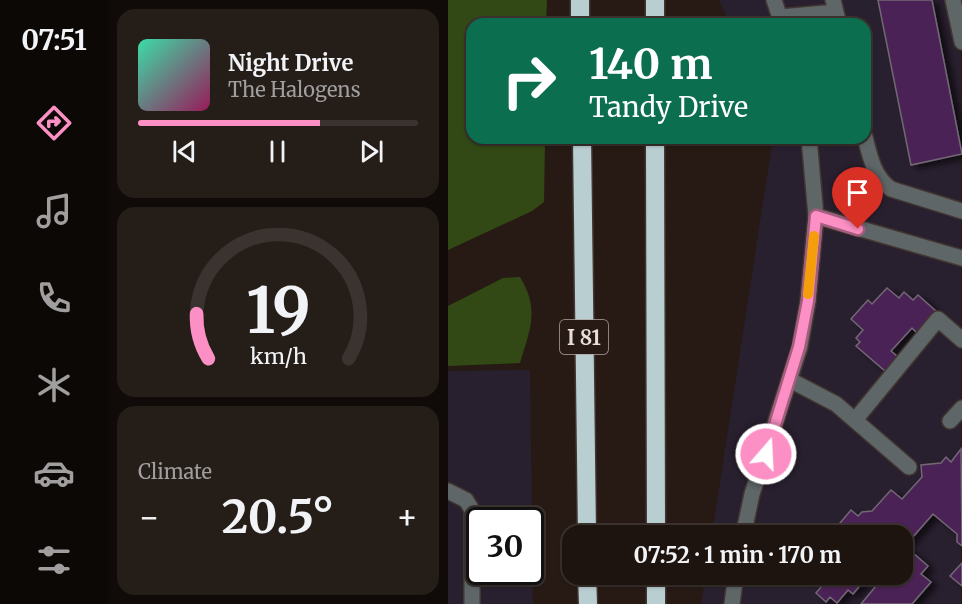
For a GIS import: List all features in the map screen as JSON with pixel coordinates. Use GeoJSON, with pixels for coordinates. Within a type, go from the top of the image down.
{"type":"FeatureCollection","features":[{"type":"Feature","properties":{"kind":"highway"},"geometry":{"type":"LineString","coordinates":[[580,0],[580,18]]}},
{"type":"Feature","properties":{"kind":"highway"},"geometry":{"type":"LineString","coordinates":[[655,0],[655,18]]}},
{"type":"Feature","properties":{"kind":"highway","name":"I 81"},"geometry":{"type":"LineString","coordinates":[[582,144],[587,525]]}},
{"type":"Feature","properties":{"kind":"highway"},"geometry":{"type":"LineString","coordinates":[[655,144],[656,525]]}},
{"type":"Feature","properties":{"kind":"highway"},"geometry":{"type":"LineString","coordinates":[[588,585],[588,604]]}},
{"type":"Feature","properties":{"kind":"highway"},"geometry":{"type":"LineString","coordinates":[[656,585],[656,604]]}},
{"type":"Feature","properties":{"kind":"street"},"geometry":{"type":"LineString","coordinates":[[774,0],[780,18]]}},
{"type":"Feature","properties":{"kind":"street"},"geometry":{"type":"LineString","coordinates":[[957,8],[961,42]]}},
{"type":"Feature","properties":{"kind":"street"},"geometry":{"type":"LineString","coordinates":[[799,18],[836,12]]}},
{"type":"Feature","properties":{"kind":"street"},"geometry":{"type":"LineString","coordinates":[[745,525],[752,494],[790,380],[808,301],[816,216],[810,144]]}},
{"type":"Feature","properties":{"kind":"street"},"geometry":{"type":"LineString","coordinates":[[867,144],[870,157],[884,184],[891,189],[961,211]]}},
{"type":"Feature","properties":{"kind":"street"},"geometry":{"type":"LineString","coordinates":[[816,216],[961,258]]}},
{"type":"Feature","properties":{"kind":"street"},"geometry":{"type":"LineString","coordinates":[[855,420],[938,319],[961,340]]}},
{"type":"Feature","properties":{"kind":"street"},"geometry":{"type":"LineString","coordinates":[[790,380],[824,396],[909,467]]}},
{"type":"Feature","properties":{"kind":"street"},"geometry":{"type":"LineString","coordinates":[[950,421],[961,408]]}},
{"type":"Feature","properties":{"kind":"street"},"geometry":{"type":"LineString","coordinates":[[448,491],[466,500],[472,510],[472,604]]}},
{"type":"Feature","properties":{"kind":"street"},"geometry":{"type":"LineString","coordinates":[[732,604],[735,585]]}},
{"type":"Feature","properties":{"kind":"shaded area"},"geometry":{"type":"Polygon","coordinates":[[[719,0],[961,0],[961,604],[701,604],[704,585],[913,585],[913,525],[714,525],[772,144],[871,144],[871,18],[727,18],[719,0]]]}},
{"type":"Feature","properties":{"kind":"shaded area"},"geometry":{"type":"Polygon","coordinates":[[[530,370],[532,507],[466,507],[466,585],[533,585],[533,604],[448,604],[448,371],[530,370]]]}},
{"type":"Feature","properties":{"kind":"green space"},"geometry":{"type":"Polygon","coordinates":[[[448,0],[547,0],[546,18],[466,18],[466,144],[545,144],[544,202],[532,211],[448,250],[448,0]]]}},
{"type":"Feature","properties":{"kind":"green space"},"geometry":{"type":"Polygon","coordinates":[[[520,277],[530,300],[531,320],[520,363],[448,366],[448,306],[503,278],[520,277]]]}},
{"type":"Feature","properties":{"kind":"building"},"geometry":{"type":"Polygon","coordinates":[[[878,0],[932,0],[962,154],[911,165],[878,0]]]}},
{"type":"Feature","properties":{"kind":"building"},"geometry":{"type":"Polygon","coordinates":[[[887,288],[899,298],[904,292],[913,300],[918,295],[937,312],[918,334],[912,328],[891,351],[898,357],[885,371],[856,346],[860,342],[856,338],[863,330],[851,319],[868,300],[872,304],[887,288]]]}},
{"type":"Feature","properties":{"kind":"building"},"geometry":{"type":"Polygon","coordinates":[[[961,449],[962,546],[957,542],[957,534],[933,514],[913,537],[913,525],[838,525],[851,510],[858,516],[862,512],[872,511],[891,490],[902,499],[922,477],[921,465],[941,463],[946,457],[951,462],[961,449]]]}},
{"type":"Feature","properties":{"kind":"building"},"geometry":{"type":"Polygon","coordinates":[[[913,553],[928,566],[921,574],[931,582],[912,604],[861,604],[877,585],[913,585],[913,553]]]}},
{"type":"Feature","properties":{"kind":"building"},"geometry":{"type":"Polygon","coordinates":[[[962,563],[962,586],[950,576],[962,563]]]}},
{"type":"Feature","properties":{"kind":"building"},"geometry":{"type":"Polygon","coordinates":[[[819,585],[861,585],[853,594],[848,590],[837,603],[830,597],[826,602],[816,593],[821,587],[819,585]]]}},
{"type":"Feature","properties":{"kind":"slow traffic"},"geometry":{"type":"LineString","coordinates":[[808,294],[814,236]]}},
{"type":"Feature","properties":{"kind":"route"},"geometry":{"type":"LineString","coordinates":[[766,454],[799,347],[808,301],[816,216],[858,229]]}}]}
